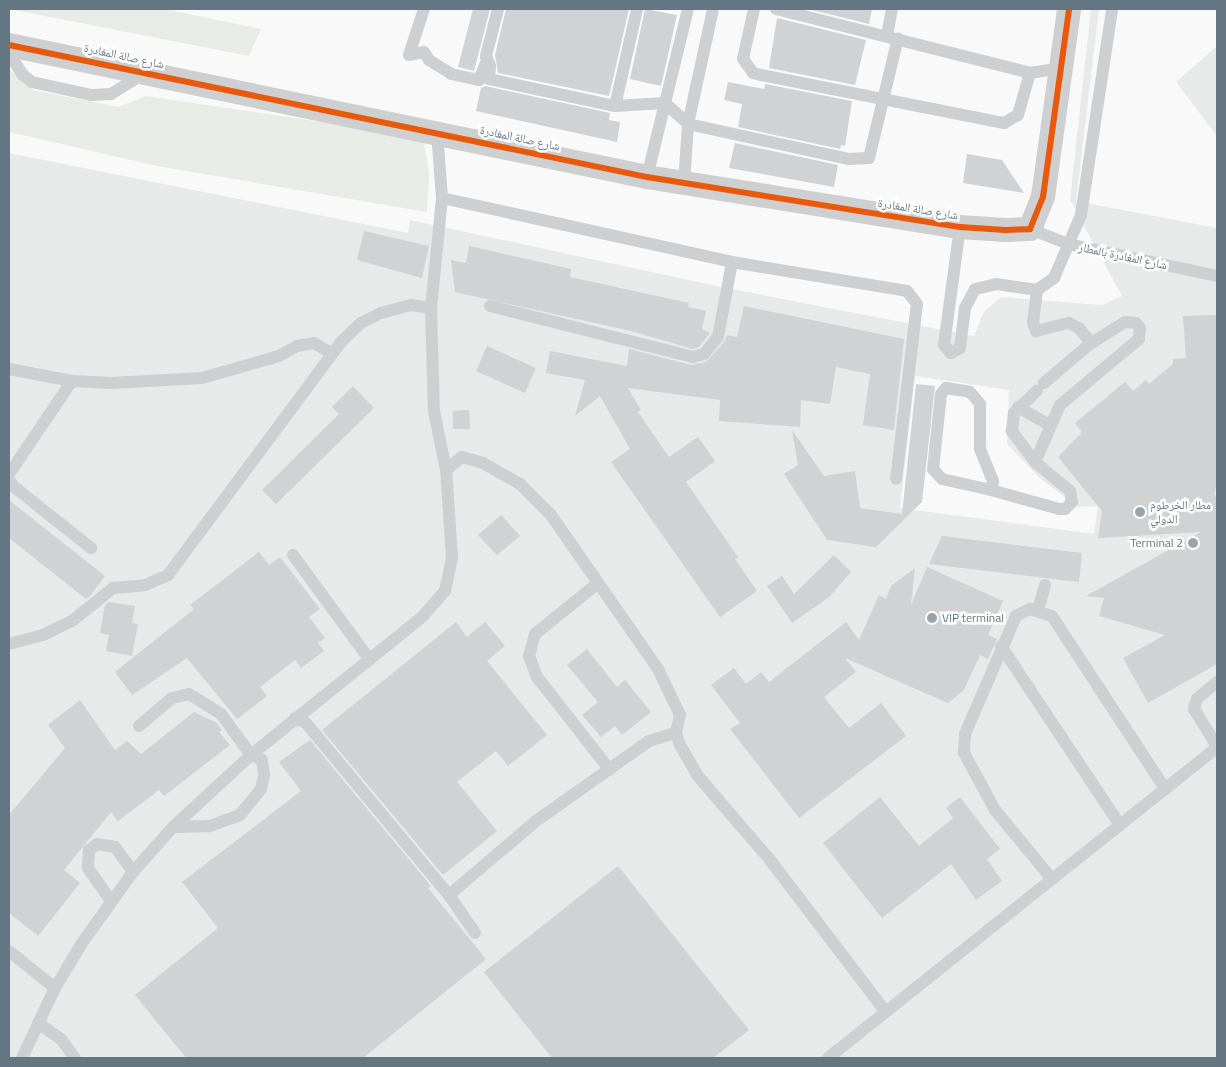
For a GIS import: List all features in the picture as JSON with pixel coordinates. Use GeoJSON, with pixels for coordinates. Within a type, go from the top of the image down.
{"type":"FeatureCollection","features":[{"type":"Feature","properties":{"kind":"street"},"geometry":{"type":"LineString","coordinates":[[1030,229],[1046,186],[1068,9]]}},
{"type":"Feature","properties":{"kind":"street","name":"شارع صالة المغادرة"},"geometry":{"type":"LineString","coordinates":[[9,45],[438,131],[684,183],[960,227],[994,230],[1030,229]]}},
{"type":"Feature","properties":{"kind":"lane"},"geometry":{"type":"LineString","coordinates":[[424,9],[409,55],[424,52],[429,60],[451,74],[479,80],[486,63],[498,9]]}},
{"type":"Feature","properties":{"kind":"lane"},"geometry":{"type":"LineString","coordinates":[[615,106],[637,9]]}},
{"type":"Feature","properties":{"kind":"lane"},"geometry":{"type":"LineString","coordinates":[[647,176],[688,9]]}},
{"type":"Feature","properties":{"kind":"lane"},"geometry":{"type":"LineString","coordinates":[[684,183],[688,124],[713,9]]}},
{"type":"Feature","properties":{"kind":"lane"},"geometry":{"type":"LineString","coordinates":[[754,9],[743,59],[753,73],[1004,124],[1018,115],[1030,73]]}},
{"type":"Feature","properties":{"kind":"lane"},"geometry":{"type":"LineString","coordinates":[[776,9],[1030,73],[1061,68]]}},
{"type":"Feature","properties":{"kind":"lane"},"geometry":{"type":"LineString","coordinates":[[486,63],[490,66],[489,79],[615,106],[664,103],[688,124],[848,159],[869,158],[883,100],[892,37],[892,9]]}},
{"type":"Feature","properties":{"kind":"lane"},"geometry":{"type":"LineString","coordinates":[[960,227],[944,346],[948,352],[954,353],[960,348],[965,308],[975,289],[996,284],[1037,290],[1054,278],[1081,216],[1112,9]]}},
{"type":"Feature","properties":{"kind":"lane"},"geometry":{"type":"LineString","coordinates":[[9,52],[22,74],[32,82],[91,95],[112,94],[146,72]]}},
{"type":"Feature","properties":{"kind":"lane"},"geometry":{"type":"LineString","coordinates":[[22,1058],[55,988],[111,901],[133,872],[173,827],[251,754],[422,616],[445,591],[452,557],[446,470],[434,411],[431,308],[442,198],[438,131]]}},
{"type":"Feature","properties":{"kind":"lane"},"geometry":{"type":"LineString","coordinates":[[442,198],[732,262],[900,289],[913,297],[916,312],[896,479]]}},
{"type":"Feature","properties":{"kind":"lane","name":"شارع المغادرة بالمطار"},"geometry":{"type":"LineString","coordinates":[[1030,229],[1068,244],[1217,276]]}},
{"type":"Feature","properties":{"kind":"lane"},"geometry":{"type":"LineString","coordinates":[[726,288],[732,262]]}},
{"type":"Feature","properties":{"kind":"lane"},"geometry":{"type":"LineString","coordinates":[[490,306],[693,358],[704,354],[718,337],[732,262]]}},
{"type":"Feature","properties":{"kind":"lane"},"geometry":{"type":"LineString","coordinates":[[1037,290],[1033,323],[1036,331],[1070,323],[1079,328],[1091,343]]}},
{"type":"Feature","properties":{"kind":"lane"},"geometry":{"type":"LineString","coordinates":[[9,644],[35,638],[72,621],[113,588],[145,585],[168,575],[331,353],[361,324],[381,313],[411,305],[431,308]]}},
{"type":"Feature","properties":{"kind":"lane"},"geometry":{"type":"LineString","coordinates":[[991,490],[993,482],[980,450],[980,404],[970,392],[946,388],[941,394],[933,469],[942,479],[991,490],[1059,509],[1070,506],[1072,502],[1070,491],[1035,462],[1012,431],[1011,422],[1018,407],[1091,343],[1125,322],[1136,323],[1140,328],[1139,339],[1068,397],[1049,425],[1035,462]]}},
{"type":"Feature","properties":{"kind":"lane"},"geometry":{"type":"LineString","coordinates":[[9,369],[32,371],[72,381],[111,383],[202,378],[278,356],[297,346],[314,343],[331,353]]}},
{"type":"Feature","properties":{"kind":"lane"},"geometry":{"type":"LineString","coordinates":[[9,474],[72,381]]}},
{"type":"Feature","properties":{"kind":"lane"},"geometry":{"type":"LineString","coordinates":[[1018,407],[1049,425]]}},
{"type":"Feature","properties":{"kind":"lane"},"geometry":{"type":"LineString","coordinates":[[446,470],[462,457],[483,463],[520,484],[551,515],[669,688],[680,715],[676,733],[697,775],[770,860],[886,1012]]}},
{"type":"Feature","properties":{"kind":"lane"},"geometry":{"type":"LineString","coordinates":[[9,479],[13,486],[90,548]]}},
{"type":"Feature","properties":{"kind":"lane"},"geometry":{"type":"LineString","coordinates":[[294,555],[369,659]]}},
{"type":"Feature","properties":{"kind":"lane"},"geometry":{"type":"LineString","coordinates":[[598,583],[535,634],[528,656],[537,677],[610,770]]}},
{"type":"Feature","properties":{"kind":"lane"},"geometry":{"type":"LineString","coordinates":[[1038,610],[1045,585]]}},
{"type":"Feature","properties":{"kind":"lane"},"geometry":{"type":"LineString","coordinates":[[1052,879],[995,810],[964,753],[965,734],[1001,646],[1016,616],[1038,610],[1052,616],[1165,789]]}},
{"type":"Feature","properties":{"kind":"lane"},"geometry":{"type":"LineString","coordinates":[[1001,646],[1120,825]]}},
{"type":"Feature","properties":{"kind":"lane"},"geometry":{"type":"LineString","coordinates":[[828,1058],[1217,746],[1194,710],[1197,699],[1217,682]]}},
{"type":"Feature","properties":{"kind":"lane"},"geometry":{"type":"LineString","coordinates":[[139,726],[172,698],[189,694],[221,714],[251,754],[262,760],[264,775],[252,804],[225,823],[173,827]]}},
{"type":"Feature","properties":{"kind":"lane"},"geometry":{"type":"LineString","coordinates":[[294,718],[306,723],[449,895],[475,933]]}},
{"type":"Feature","properties":{"kind":"lane"},"geometry":{"type":"LineString","coordinates":[[449,895],[536,821],[649,741],[676,733]]}},
{"type":"Feature","properties":{"kind":"lane"},"geometry":{"type":"LineString","coordinates":[[111,901],[88,868],[89,850],[97,844],[115,847],[133,872]]}},
{"type":"Feature","properties":{"kind":"lane"},"geometry":{"type":"LineString","coordinates":[[9,951],[55,988]]}},
{"type":"Feature","properties":{"kind":"lane"},"geometry":{"type":"LineString","coordinates":[[38,1023],[61,1039],[75,1058]]}},
{"type":"Feature","properties":{"kind":"shaded area"},"geometry":{"type":"Polygon","coordinates":[[[9,9],[164,9],[261,29],[249,56],[9,9]]]}},
{"type":"Feature","properties":{"kind":"shaded area","name":"مطار الخرطوم الدولي"},"geometry":{"type":"Polygon","coordinates":[[[1091,9],[1099,9],[1076,201],[1217,228],[1217,1058],[9,1058],[9,153],[408,233],[410,220],[726,288],[974,336],[984,312],[1001,297],[1102,305],[1122,296],[1070,200],[1091,9]],[[915,376],[900,508],[1094,534],[1098,506],[1078,507],[1041,479],[1007,444],[1009,390],[915,376]]]}},
{"type":"Feature","properties":{"kind":"shaded area"},"geometry":{"type":"Polygon","coordinates":[[[1217,46],[1217,136],[1176,82],[1217,46]]]}},
{"type":"Feature","properties":{"kind":"shaded area"},"geometry":{"type":"Polygon","coordinates":[[[9,69],[33,90],[118,107],[146,96],[423,137],[429,173],[427,212],[157,166],[9,132],[9,69]]]}},
{"type":"Feature","properties":{"kind":"building"},"geometry":{"type":"Polygon","coordinates":[[[473,9],[490,9],[474,71],[458,67],[473,9]]]}},
{"type":"Feature","properties":{"kind":"building"},"geometry":{"type":"Polygon","coordinates":[[[506,9],[629,9],[609,96],[498,73],[495,55],[506,9]]]}},
{"type":"Feature","properties":{"kind":"building"},"geometry":{"type":"Polygon","coordinates":[[[645,9],[677,15],[661,86],[630,79],[645,9]]]}},
{"type":"Feature","properties":{"kind":"building"},"geometry":{"type":"Polygon","coordinates":[[[808,9],[872,9],[869,24],[808,9]]]}},
{"type":"Feature","properties":{"kind":"building"},"geometry":{"type":"Polygon","coordinates":[[[777,18],[866,40],[855,85],[769,68],[777,18]]]}},
{"type":"Feature","properties":{"kind":"building"},"geometry":{"type":"Polygon","coordinates":[[[728,82],[764,89],[765,84],[852,101],[845,146],[841,145],[840,149],[738,127],[742,104],[724,100],[728,82]]]}},
{"type":"Feature","properties":{"kind":"building"},"geometry":{"type":"Polygon","coordinates":[[[485,86],[610,113],[609,120],[620,122],[617,142],[476,111],[481,88],[485,86]]]}},
{"type":"Feature","properties":{"kind":"building"},"geometry":{"type":"Polygon","coordinates":[[[735,143],[838,165],[834,187],[729,168],[735,143]]]}},
{"type":"Feature","properties":{"kind":"building"},"geometry":{"type":"Polygon","coordinates":[[[967,154],[1002,160],[1024,193],[963,183],[967,154]]]}},
{"type":"Feature","properties":{"kind":"building"},"geometry":{"type":"Polygon","coordinates":[[[364,231],[429,246],[422,278],[357,260],[364,231]]]}},
{"type":"Feature","properties":{"kind":"building"},"geometry":{"type":"Polygon","coordinates":[[[469,246],[571,269],[570,277],[689,303],[688,307],[706,311],[702,329],[710,333],[699,347],[693,349],[631,331],[455,292],[451,260],[466,263],[469,246]]]}},
{"type":"Feature","properties":{"kind":"building"},"geometry":{"type":"Polygon","coordinates":[[[744,306],[904,339],[894,430],[863,425],[870,374],[836,367],[830,404],[801,400],[800,427],[719,421],[720,400],[628,388],[641,410],[638,412],[669,457],[698,437],[715,461],[686,482],[738,557],[735,559],[757,591],[720,617],[611,462],[630,449],[600,396],[575,416],[585,380],[546,373],[550,351],[627,366],[629,349],[691,365],[706,362],[724,342],[727,335],[737,337],[744,306]]]}},
{"type":"Feature","properties":{"kind":"building","name":"Terminal 2"},"geometry":{"type":"Polygon","coordinates":[[[1217,315],[1217,484],[1214,494],[1217,497],[1217,664],[1148,703],[1123,658],[1165,635],[1099,616],[1104,598],[1086,596],[1201,532],[1098,538],[1102,511],[1058,457],[1082,432],[1075,423],[1125,382],[1133,391],[1146,380],[1149,384],[1173,364],[1173,359],[1186,358],[1183,316],[1217,315]]]}},
{"type":"Feature","properties":{"kind":"building"},"geometry":{"type":"Polygon","coordinates":[[[487,346],[536,368],[525,393],[476,371],[487,346]]]}},
{"type":"Feature","properties":{"kind":"building"},"geometry":{"type":"Polygon","coordinates":[[[916,384],[935,386],[922,502],[876,547],[827,540],[784,474],[798,465],[792,430],[824,476],[855,471],[860,508],[902,514],[916,384]]]}},
{"type":"Feature","properties":{"kind":"building"},"geometry":{"type":"Polygon","coordinates":[[[353,386],[374,408],[276,504],[262,490],[339,414],[332,407],[353,386]]]}},
{"type":"Feature","properties":{"kind":"building"},"geometry":{"type":"Polygon","coordinates":[[[469,410],[470,429],[453,429],[453,411],[469,410]]]}},
{"type":"Feature","properties":{"kind":"building"},"geometry":{"type":"Polygon","coordinates":[[[9,500],[105,576],[90,596],[86,599],[9,538],[9,500]]]}},
{"type":"Feature","properties":{"kind":"building"},"geometry":{"type":"Polygon","coordinates":[[[501,515],[520,536],[497,555],[478,535],[501,515]]]}},
{"type":"Feature","properties":{"kind":"building"},"geometry":{"type":"Polygon","coordinates":[[[942,536],[1082,553],[1079,582],[929,564],[942,536]]]}},
{"type":"Feature","properties":{"kind":"building"},"geometry":{"type":"Polygon","coordinates":[[[259,552],[269,565],[280,557],[320,609],[309,617],[325,638],[318,643],[324,651],[301,668],[295,660],[260,687],[267,696],[237,719],[187,658],[132,695],[115,672],[194,609],[190,605],[259,552]]]}},
{"type":"Feature","properties":{"kind":"building"},"geometry":{"type":"Polygon","coordinates":[[[834,555],[851,572],[828,598],[792,623],[767,586],[782,576],[794,594],[834,555]]]}},
{"type":"Feature","properties":{"kind":"building"},"geometry":{"type":"Polygon","coordinates":[[[927,567],[1003,601],[988,635],[997,639],[988,659],[980,655],[964,690],[948,703],[845,658],[856,672],[824,697],[849,728],[881,703],[906,736],[799,818],[730,729],[740,723],[711,685],[734,668],[746,684],[761,672],[769,682],[846,622],[859,640],[879,595],[886,599],[891,586],[915,568],[911,605],[927,567]]]}},
{"type":"Feature","properties":{"kind":"building"},"geometry":{"type":"Polygon","coordinates":[[[109,602],[135,606],[132,623],[138,624],[132,656],[106,651],[109,635],[100,633],[105,605],[109,602]]]}},
{"type":"Feature","properties":{"kind":"building"},"geometry":{"type":"Polygon","coordinates":[[[456,622],[467,637],[485,622],[505,646],[487,661],[547,735],[508,766],[496,751],[457,782],[497,831],[443,875],[322,730],[456,622]]]}},
{"type":"Feature","properties":{"kind":"building"},"geometry":{"type":"Polygon","coordinates":[[[587,649],[617,687],[625,680],[651,712],[622,735],[615,726],[601,737],[582,715],[598,702],[567,665],[587,649]]]}},
{"type":"Feature","properties":{"kind":"building"},"geometry":{"type":"Polygon","coordinates":[[[80,700],[115,750],[127,741],[141,754],[194,712],[217,723],[222,730],[219,732],[230,745],[164,796],[159,790],[118,821],[111,812],[64,870],[80,883],[38,936],[9,913],[9,815],[65,748],[48,725],[80,700]]]}},
{"type":"Feature","properties":{"kind":"building"},"geometry":{"type":"Polygon","coordinates":[[[310,740],[431,886],[428,888],[486,959],[363,1058],[186,1058],[135,995],[218,928],[182,882],[301,791],[279,762],[310,740]]]}},
{"type":"Feature","properties":{"kind":"building"},"geometry":{"type":"Polygon","coordinates":[[[880,797],[919,846],[953,818],[946,808],[960,797],[1000,849],[987,859],[1002,881],[976,900],[951,864],[882,918],[823,843],[880,797]]]}},
{"type":"Feature","properties":{"kind":"building"},"geometry":{"type":"Polygon","coordinates":[[[618,866],[749,1030],[713,1058],[552,1058],[484,972],[618,866]]]}},
{"type":"Feature","properties":{"kind":"cycle path"},"geometry":{"type":"LineString","coordinates":[[9,45],[647,177],[960,227],[1005,230],[1030,229],[1043,197],[1069,9]]}},
{"type":"Feature","properties":{"kind":"place","name":"مطار الخرطوم الدولي"},"geometry":{"type":"Point","coordinates":[1140,512]}},
{"type":"Feature","properties":{"kind":"place","name":"Terminal 2"},"geometry":{"type":"Point","coordinates":[1193,543]}},
{"type":"Feature","properties":{"kind":"place","name":"VIP terminal"},"geometry":{"type":"Point","coordinates":[932,618]}}]}
